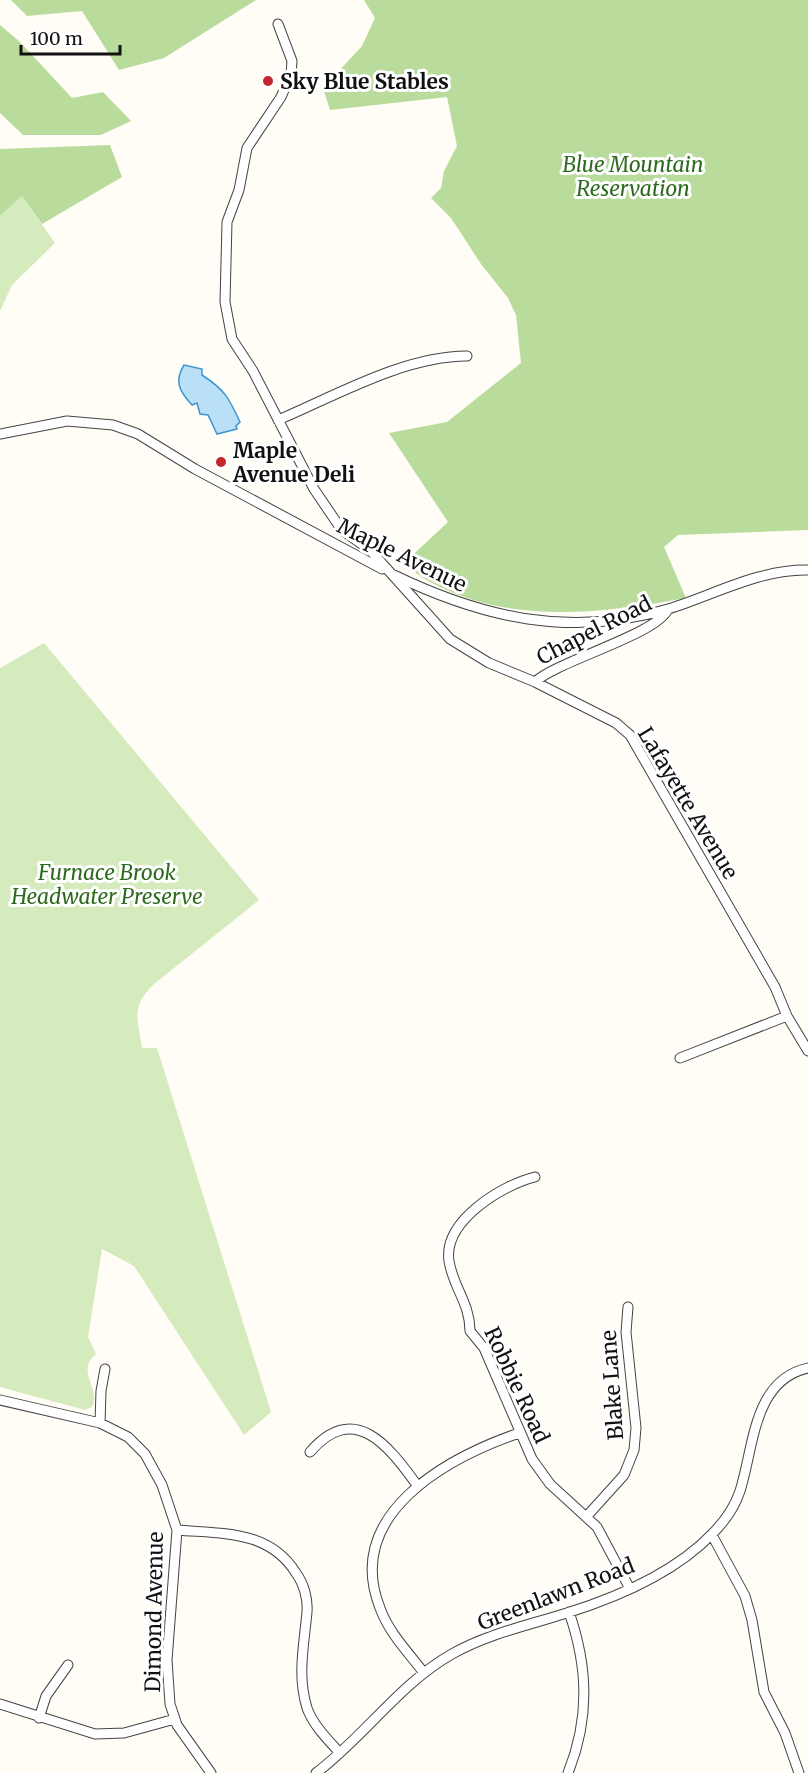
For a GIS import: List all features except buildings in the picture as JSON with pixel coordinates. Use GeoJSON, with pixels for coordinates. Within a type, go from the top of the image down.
{"type":"FeatureCollection","features":[{"type":"Feature","properties":{"kind":"street","name":"Lafayette Avenue"},"geometry":{"type":"LineString","coordinates":[[278,24],[292,61],[291,74],[281,97],[247,148],[239,190],[227,222],[225,302],[232,339],[253,370],[314,489],[342,530],[370,550],[450,639],[489,663],[535,682],[616,723],[630,735],[775,987],[787,1016],[808,1051]]}},
{"type":"Feature","properties":{"kind":"street"},"geometry":{"type":"LineString","coordinates":[[278,420],[410,365],[445,356],[467,356]]}},
{"type":"Feature","properties":{"kind":"street","name":"Maple Avenue"},"geometry":{"type":"LineString","coordinates":[[0,434],[67,421],[116,426],[138,434],[195,469],[388,572],[462,605],[502,615],[541,621],[608,621],[668,609],[764,576],[808,570]]}},
{"type":"Feature","properties":{"kind":"street","name":"Chapel Road"},"geometry":{"type":"LineString","coordinates":[[535,682],[638,631],[664,616],[668,609]]}},
{"type":"Feature","properties":{"kind":"street"},"geometry":{"type":"LineString","coordinates":[[680,1058],[787,1016]]}},
{"type":"Feature","properties":{"kind":"street","name":"Robbie Road"},"geometry":{"type":"LineString","coordinates":[[534,1177],[522,1180],[486,1202],[460,1222],[452,1239],[449,1261],[470,1315],[470,1331],[484,1348],[532,1459],[550,1484],[597,1527],[614,1555],[629,1587]]}},
{"type":"Feature","properties":{"kind":"street","name":"Blake Lane"},"geometry":{"type":"LineString","coordinates":[[587,1516],[624,1475],[634,1450],[636,1428],[626,1332],[628,1307]]}},
{"type":"Feature","properties":{"kind":"street","name":"Greenlawn Road"},"geometry":{"type":"LineString","coordinates":[[315,1773],[340,1753],[424,1673],[453,1653],[569,1612],[629,1587],[690,1556],[712,1535],[733,1506],[739,1492],[762,1406],[772,1389],[790,1374],[808,1368]]}},
{"type":"Feature","properties":{"kind":"street"},"geometry":{"type":"LineString","coordinates":[[100,1423],[105,1369]]}},
{"type":"Feature","properties":{"kind":"street","name":"Dimond Avenue"},"geometry":{"type":"LineString","coordinates":[[0,1401],[100,1423],[128,1437],[145,1454],[162,1485],[177,1530],[167,1660],[167,1683],[175,1719]]}},
{"type":"Feature","properties":{"kind":"street"},"geometry":{"type":"LineString","coordinates":[[310,1452],[324,1437],[334,1432],[344,1429],[363,1431],[384,1444],[417,1485]]}},
{"type":"Feature","properties":{"kind":"street"},"geometry":{"type":"LineString","coordinates":[[424,1673],[384,1618],[378,1606],[373,1577],[379,1536],[395,1508],[417,1485],[488,1444],[519,1433]]}},
{"type":"Feature","properties":{"kind":"street"},"geometry":{"type":"LineString","coordinates":[[177,1530],[262,1542],[282,1554],[299,1577],[307,1599],[302,1666],[307,1708],[325,1736],[340,1753]]}},
{"type":"Feature","properties":{"kind":"street"},"geometry":{"type":"LineString","coordinates":[[712,1535],[746,1596],[764,1692],[785,1733],[799,1773]]}},
{"type":"Feature","properties":{"kind":"street"},"geometry":{"type":"LineString","coordinates":[[568,1773],[576,1749],[586,1680],[577,1636],[569,1612]]}},
{"type":"Feature","properties":{"kind":"street"},"geometry":{"type":"LineString","coordinates":[[39,1718],[46,1696],[68,1665]]}},
{"type":"Feature","properties":{"kind":"street"},"geometry":{"type":"LineString","coordinates":[[0,1704],[75,1730],[111,1735],[175,1719],[211,1773]]}},
{"type":"Feature","properties":{"kind":"green space"},"geometry":{"type":"Polygon","coordinates":[[[11,0],[256,0],[164,58],[119,70],[82,11],[27,16],[11,0]]]}},
{"type":"Feature","properties":{"kind":"green space","name":"Blue Mountain Reservation"},"geometry":{"type":"Polygon","coordinates":[[[364,0],[808,0],[808,530],[678,535],[664,547],[686,598],[613,609],[576,612],[503,607],[468,598],[435,584],[403,564],[448,522],[389,433],[447,422],[521,363],[516,315],[508,298],[481,264],[451,218],[431,198],[441,188],[444,171],[457,146],[447,97],[330,110],[323,88],[362,46],[375,18],[364,0]]]}},
{"type":"Feature","properties":{"kind":"green space"},"geometry":{"type":"Polygon","coordinates":[[[0,25],[20,42],[72,98],[103,92],[131,121],[101,135],[23,135],[0,113],[0,25]]]}},
{"type":"Feature","properties":{"kind":"green space"},"geometry":{"type":"Polygon","coordinates":[[[110,145],[122,177],[42,224],[22,196],[0,216],[0,149],[110,145]]]}},
{"type":"Feature","properties":{"kind":"green space"},"geometry":{"type":"Polygon","coordinates":[[[22,196],[55,243],[12,285],[0,311],[0,216],[22,196]]]}},
{"type":"Feature","properties":{"kind":"green space","name":"Furnace Brook Headwater Preserve"},"geometry":{"type":"Polygon","coordinates":[[[44,643],[259,900],[154,984],[141,1000],[138,1014],[142,1048],[157,1048],[271,1412],[244,1435],[134,1266],[102,1249],[88,1337],[96,1354],[90,1360],[88,1367],[94,1400],[92,1407],[85,1410],[0,1387],[0,668],[44,643]]]}},
{"type":"Feature","properties":{"kind":"water"},"geometry":{"type":"Polygon","coordinates":[[[184,365],[202,369],[202,375],[225,395],[240,422],[236,426],[237,429],[217,434],[208,415],[200,414],[197,403],[192,405],[179,386],[179,376],[184,365]]]}},
{"type":"Feature","properties":{"kind":"place","name":"Sky Blue Stables"},"geometry":{"type":"Point","coordinates":[268,81]}},
{"type":"Feature","properties":{"kind":"place","name":"Maple Avenue Deli"},"geometry":{"type":"Point","coordinates":[221,462]}}]}
